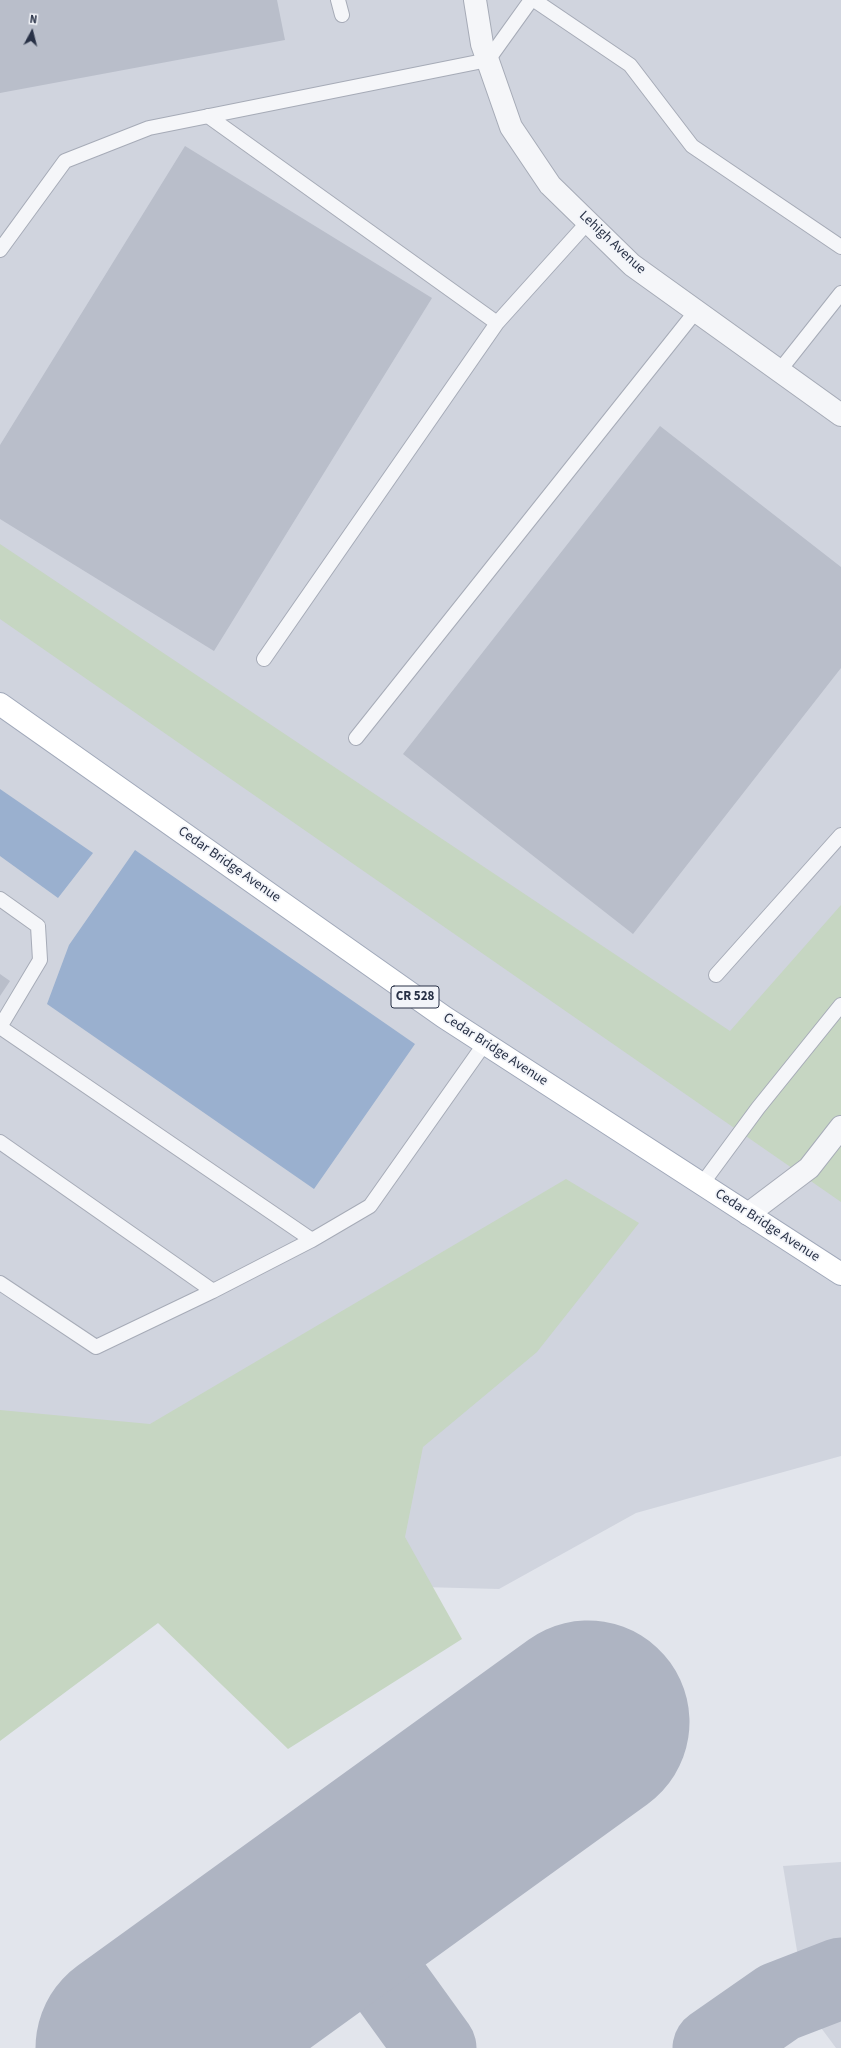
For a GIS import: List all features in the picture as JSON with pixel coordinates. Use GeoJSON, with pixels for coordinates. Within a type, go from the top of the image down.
{"type":"FeatureCollection","features":[{"type":"Feature","properties":{"kind":"main road","name":"Cedar Bridge Avenue"},"geometry":{"type":"LineString","coordinates":[[0,704],[444,1017],[841,1274]]}},
{"type":"Feature","properties":{"kind":"street","name":"Lehigh Avenue"},"geometry":{"type":"LineString","coordinates":[[475,0],[482,44],[511,127],[550,185],[632,265],[841,415]]}},
{"type":"Feature","properties":{"kind":"street"},"geometry":{"type":"LineString","coordinates":[[748,1214],[809,1168],[841,1127]]}},
{"type":"Feature","properties":{"kind":"lane"},"geometry":{"type":"LineString","coordinates":[[338,0],[342,15]]}},
{"type":"Feature","properties":{"kind":"lane"},"geometry":{"type":"LineString","coordinates":[[0,250],[65,161],[149,128],[488,60],[531,0]]}},
{"type":"Feature","properties":{"kind":"lane"},"geometry":{"type":"LineString","coordinates":[[534,0],[630,65],[692,146],[841,247]]}},
{"type":"Feature","properties":{"kind":"lane"},"geometry":{"type":"LineString","coordinates":[[208,116],[497,323]]}},
{"type":"Feature","properties":{"kind":"lane"},"geometry":{"type":"LineString","coordinates":[[264,659],[497,323],[588,222]]}},
{"type":"Feature","properties":{"kind":"lane"},"geometry":{"type":"LineString","coordinates":[[780,370],[841,293]]}},
{"type":"Feature","properties":{"kind":"lane"},"geometry":{"type":"LineString","coordinates":[[356,738],[696,311]]}},
{"type":"Feature","properties":{"kind":"lane"},"geometry":{"type":"LineString","coordinates":[[716,975],[841,835]]}},
{"type":"Feature","properties":{"kind":"lane"},"geometry":{"type":"LineString","coordinates":[[0,899],[38,926],[40,960],[0,1028],[312,1240]]}},
{"type":"Feature","properties":{"kind":"lane"},"geometry":{"type":"LineString","coordinates":[[702,1184],[758,1108],[841,1005]]}},
{"type":"Feature","properties":{"kind":"lane"},"geometry":{"type":"LineString","coordinates":[[0,1282],[96,1347],[213,1291],[312,1240],[370,1206],[485,1043]]}},
{"type":"Feature","properties":{"kind":"lane"},"geometry":{"type":"LineString","coordinates":[[0,1142],[213,1291]]}},
{"type":"Feature","properties":{"kind":"shaded area"},"geometry":{"type":"Polygon","coordinates":[[[0,0],[841,0],[841,1456],[636,1513],[499,1589],[267,1583],[0,1661],[0,0]]]}},
{"type":"Feature","properties":{"kind":"shaded area"},"geometry":{"type":"Polygon","coordinates":[[[841,1862],[841,2048],[836,2048],[796,1994],[802,1981],[783,1866],[841,1862]]]}},
{"type":"Feature","properties":{"kind":"green space"},"geometry":{"type":"Polygon","coordinates":[[[0,544],[730,1031],[841,905],[841,1202],[0,619],[0,544]]]}},
{"type":"Feature","properties":{"kind":"green space"},"geometry":{"type":"Polygon","coordinates":[[[566,1179],[639,1223],[537,1352],[423,1447],[405,1537],[462,1639],[288,1749],[158,1623],[0,1741],[0,1410],[150,1424],[566,1179]]]}},
{"type":"Feature","properties":{"kind":"water"},"geometry":{"type":"Polygon","coordinates":[[[0,789],[93,853],[58,898],[0,856],[0,789]]]}},
{"type":"Feature","properties":{"kind":"water"},"geometry":{"type":"Polygon","coordinates":[[[135,850],[415,1044],[314,1189],[47,1004],[69,945],[135,850]]]}},
{"type":"Feature","properties":{"kind":"building"},"geometry":{"type":"Polygon","coordinates":[[[0,0],[277,0],[285,40],[0,93],[0,0]]]}},
{"type":"Feature","properties":{"kind":"building"},"geometry":{"type":"Polygon","coordinates":[[[185,146],[432,298],[214,651],[0,519],[0,445],[185,146]]]}},
{"type":"Feature","properties":{"kind":"building"},"geometry":{"type":"Polygon","coordinates":[[[660,426],[841,567],[841,668],[633,934],[403,754],[660,426]]]}},
{"type":"Feature","properties":{"kind":"building"},"geometry":{"type":"Polygon","coordinates":[[[0,974],[10,981],[0,996],[0,974]]]}},
{"type":"Feature","properties":{"kind":"taxiway"},"geometry":{"type":"LineString","coordinates":[[306,1926],[334,1926],[353,1933],[436,2048]]}},
{"type":"Feature","properties":{"kind":"taxiway"},"geometry":{"type":"LineString","coordinates":[[713,2048],[779,2002],[841,1978]]}},
{"type":"Feature","properties":{"kind":"runway"},"geometry":{"type":"LineString","coordinates":[[137,2048],[588,1722]]}}]}
